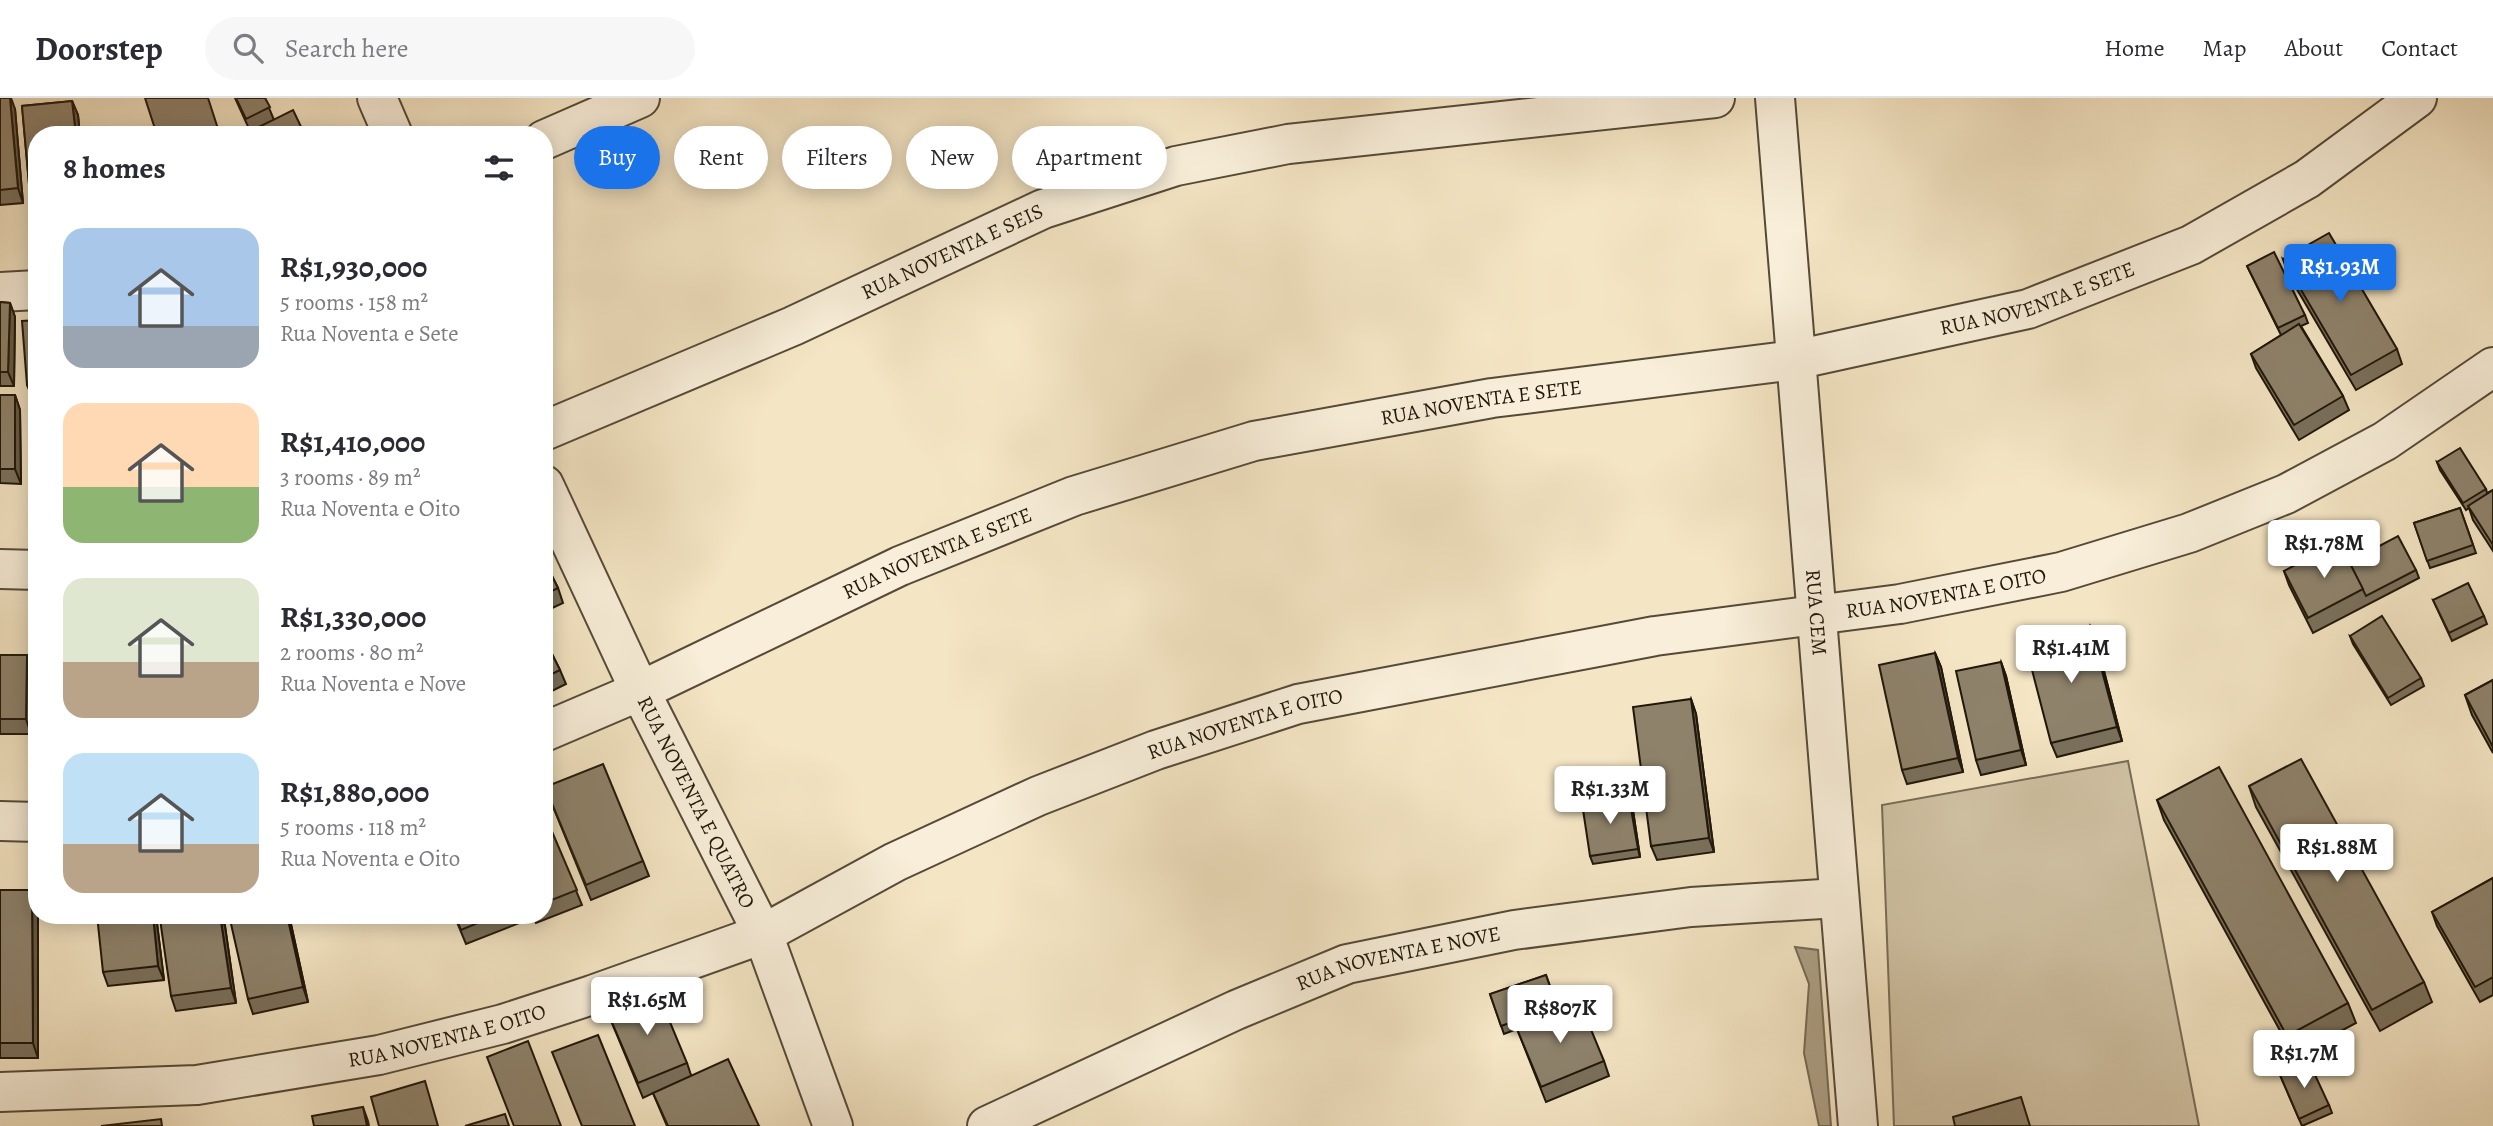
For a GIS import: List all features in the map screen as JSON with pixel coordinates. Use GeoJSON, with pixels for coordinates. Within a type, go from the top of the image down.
{"type":"FeatureCollection","features":[{"type":"Feature","properties":{"kind":"street"},"geometry":{"type":"LineString","coordinates":[[377,98],[389,126]]}},
{"type":"Feature","properties":{"kind":"street"},"geometry":{"type":"LineString","coordinates":[[553,136],[639,98]]}},
{"type":"Feature","properties":{"kind":"street","name":"RUA NOVENTA E SEIS"},"geometry":{"type":"LineString","coordinates":[[553,427],[793,326],[1043,209],[1177,166],[1288,144],[1715,98]]}},
{"type":"Feature","properties":{"kind":"street","name":"RUA CEM"},"geometry":{"type":"LineString","coordinates":[[1775,98],[1858,1126]]}},
{"type":"Feature","properties":{"kind":"street","name":"RUA NOVENTA E SETE"},"geometry":{"type":"LineString","coordinates":[[553,728],[640,691],[912,561],[1074,496],[1254,441],[1493,398],[1795,360],[2028,309],[2190,245],[2307,179],[2417,98]]}},
{"type":"Feature","properties":{"kind":"street"},"geometry":{"type":"LineString","coordinates":[[0,292],[28,290]]}},
{"type":"Feature","properties":{"kind":"street","name":"RUA NOVENTA E OITO"},"geometry":{"type":"LineString","coordinates":[[0,1092],[197,1085],[379,1055],[503,1024],[763,934],[895,862],[1038,796],[1156,750],[1298,704],[1656,636],[1900,604],[2061,572],[2189,533],[2286,494],[2385,441],[2493,367]]}},
{"type":"Feature","properties":{"kind":"street","name":"RUA NOVENTA E QUATRO"},"geometry":{"type":"LineString","coordinates":[[553,504],[640,691],[763,934],[832,1126]]}},
{"type":"Feature","properties":{"kind":"street"},"geometry":{"type":"LineString","coordinates":[[0,569],[28,569]]}},
{"type":"Feature","properties":{"kind":"street"},"geometry":{"type":"LineString","coordinates":[[0,821],[28,822]]}},
{"type":"Feature","properties":{"kind":"street","name":"RUA NOVENTA E NOVE"},"geometry":{"type":"LineString","coordinates":[[987,1126],[1236,1010],[1347,964],[1514,930],[1691,907],[1838,898]]}},
{"type":"Feature","properties":{"kind":"shaded area"},"geometry":{"type":"Polygon","coordinates":[[[2128,761],[2199,1126],[1894,1126],[1882,805],[2128,761]]]}},
{"type":"Feature","properties":{"kind":"shaded area"},"geometry":{"type":"Polygon","coordinates":[[[1795,947],[1818,950],[1831,1126],[1819,1126],[1804,1053],[1809,984],[1795,947]]]}},
{"type":"Feature","properties":{"kind":"building"},"geometry":{"type":"Polygon","coordinates":[[[0,98],[10,98],[18,188],[0,190],[0,98]]]}},
{"type":"Feature","properties":{"kind":"building"},"geometry":{"type":"Polygon","coordinates":[[[145,98],[208,98],[217,126],[154,126],[145,98]]]}},
{"type":"Feature","properties":{"kind":"building"},"geometry":{"type":"Polygon","coordinates":[[[236,98],[265,98],[270,107],[246,119],[236,98]]]}},
{"type":"Feature","properties":{"kind":"building"},"geometry":{"type":"Polygon","coordinates":[[[72,101],[75,126],[28,126],[28,173],[22,106],[72,101]]]}},
{"type":"Feature","properties":{"kind":"building"},"geometry":{"type":"Polygon","coordinates":[[[293,110],[301,126],[261,126],[293,110]]]}},
{"type":"Feature","properties":{"kind":"building"},"geometry":{"type":"Polygon","coordinates":[[[2329,233],[2397,349],[2351,375],[2283,259],[2329,233]]]}},
{"type":"Feature","properties":{"kind":"building"},"geometry":{"type":"Polygon","coordinates":[[[2274,252],[2305,315],[2278,328],[2247,266],[2274,252]]]}},
{"type":"Feature","properties":{"kind":"building"},"geometry":{"type":"Polygon","coordinates":[[[0,302],[10,303],[8,372],[0,372],[0,302]]]}},
{"type":"Feature","properties":{"kind":"building"},"geometry":{"type":"Polygon","coordinates":[[[22,321],[28,321],[27,385],[22,321]]]}},
{"type":"Feature","properties":{"kind":"building"},"geometry":{"type":"Polygon","coordinates":[[[2299,324],[2343,396],[2294,425],[2251,354],[2299,324]]]}},
{"type":"Feature","properties":{"kind":"building"},"geometry":{"type":"Polygon","coordinates":[[[0,395],[15,395],[15,469],[0,469],[0,395]]]}},
{"type":"Feature","properties":{"kind":"building"},"geometry":{"type":"Polygon","coordinates":[[[2460,448],[2486,489],[2463,503],[2437,462],[2460,448]]]}},
{"type":"Feature","properties":{"kind":"building"},"geometry":{"type":"Polygon","coordinates":[[[2493,490],[2493,545],[2468,506],[2493,490]]]}},
{"type":"Feature","properties":{"kind":"building"},"geometry":{"type":"Polygon","coordinates":[[[2460,508],[2473,545],[2427,561],[2414,523],[2460,508]]]}},
{"type":"Feature","properties":{"kind":"building"},"geometry":{"type":"Polygon","coordinates":[[[2398,536],[2416,570],[2366,596],[2349,562],[2398,536]]]}},
{"type":"Feature","properties":{"kind":"building"},"geometry":{"type":"Polygon","coordinates":[[[2339,542],[2363,589],[2308,618],[2284,571],[2339,542]]]}},
{"type":"Feature","properties":{"kind":"building"},"geometry":{"type":"Polygon","coordinates":[[[553,578],[558,588],[553,590],[553,578]]]}},
{"type":"Feature","properties":{"kind":"building"},"geometry":{"type":"Polygon","coordinates":[[[2468,583],[2484,616],[2449,633],[2433,600],[2468,583]]]}},
{"type":"Feature","properties":{"kind":"building"},"geometry":{"type":"Polygon","coordinates":[[[2382,616],[2421,678],[2388,698],[2350,636],[2382,616]]]}},
{"type":"Feature","properties":{"kind":"building"},"geometry":{"type":"Polygon","coordinates":[[[2090,626],[2117,727],[2051,743],[2025,643],[2090,626]]]}},
{"type":"Feature","properties":{"kind":"building"},"geometry":{"type":"Polygon","coordinates":[[[1935,653],[1958,758],[1902,770],[1879,665],[1935,653]]]}},
{"type":"Feature","properties":{"kind":"building"},"geometry":{"type":"Polygon","coordinates":[[[0,655],[27,655],[26,719],[0,719],[0,655]]]}},
{"type":"Feature","properties":{"kind":"building"},"geometry":{"type":"Polygon","coordinates":[[[553,656],[560,670],[553,674],[553,656]]]}},
{"type":"Feature","properties":{"kind":"building"},"geometry":{"type":"Polygon","coordinates":[[[2001,662],[2021,750],[1976,760],[1956,671],[2001,662]]]}},
{"type":"Feature","properties":{"kind":"building"},"geometry":{"type":"Polygon","coordinates":[[[2493,680],[2493,747],[2465,695],[2493,680]]]}},
{"type":"Feature","properties":{"kind":"building"},"geometry":{"type":"Polygon","coordinates":[[[1691,699],[1709,838],[1651,846],[1633,707],[1691,699]]]}},
{"type":"Feature","properties":{"kind":"building"},"geometry":{"type":"Polygon","coordinates":[[[2301,759],[2424,982],[2372,1010],[2249,786],[2301,759]]]}},
{"type":"Feature","properties":{"kind":"building"},"geometry":{"type":"Polygon","coordinates":[[[603,764],[643,861],[586,885],[553,806],[553,784],[603,764]]]}},
{"type":"Feature","properties":{"kind":"building"},"geometry":{"type":"Polygon","coordinates":[[[2219,767],[2348,1003],[2287,1036],[2157,800],[2219,767]]]}},
{"type":"Feature","properties":{"kind":"building"},"geometry":{"type":"Polygon","coordinates":[[[1629,797],[1638,849],[1590,856],[1582,803],[1629,797]]]}},
{"type":"Feature","properties":{"kind":"building"},"geometry":{"type":"Polygon","coordinates":[[[553,834],[577,890],[553,899],[553,834]]]}},
{"type":"Feature","properties":{"kind":"building"},"geometry":{"type":"Polygon","coordinates":[[[2493,878],[2493,977],[2475,987],[2432,912],[2493,878]]]}},
{"type":"Feature","properties":{"kind":"building"},"geometry":{"type":"Polygon","coordinates":[[[0,890],[28,890],[28,924],[32,924],[33,1043],[0,1043],[0,890]]]}},
{"type":"Feature","properties":{"kind":"building"},"geometry":{"type":"Polygon","coordinates":[[[98,924],[154,924],[158,966],[103,972],[98,924]]]}},
{"type":"Feature","properties":{"kind":"building"},"geometry":{"type":"Polygon","coordinates":[[[161,924],[221,924],[231,988],[171,996],[161,924]]]}},
{"type":"Feature","properties":{"kind":"building"},"geometry":{"type":"Polygon","coordinates":[[[231,924],[289,924],[303,987],[248,999],[231,924]]]}},
{"type":"Feature","properties":{"kind":"building"},"geometry":{"type":"Polygon","coordinates":[[[459,924],[475,924],[461,930],[459,924]]]}},
{"type":"Feature","properties":{"kind":"building"},"geometry":{"type":"Polygon","coordinates":[[[1546,975],[1557,1007],[1501,1026],[1490,994],[1546,975]]]}},
{"type":"Feature","properties":{"kind":"building"},"geometry":{"type":"Polygon","coordinates":[[[657,991],[687,1063],[638,1083],[607,1011],[657,991]]]}},
{"type":"Feature","properties":{"kind":"building"},"geometry":{"type":"Polygon","coordinates":[[[1580,1003],[1604,1061],[1541,1087],[1517,1029],[1580,1003]]]}},
{"type":"Feature","properties":{"kind":"building"},"geometry":{"type":"Polygon","coordinates":[[[598,1035],[635,1126],[582,1126],[552,1052],[598,1035]]]}},
{"type":"Feature","properties":{"kind":"building"},"geometry":{"type":"Polygon","coordinates":[[[528,1041],[561,1126],[514,1126],[487,1057],[528,1041]]]}},
{"type":"Feature","properties":{"kind":"building"},"geometry":{"type":"Polygon","coordinates":[[[728,1059],[759,1126],[668,1126],[653,1093],[728,1059]]]}},
{"type":"Feature","properties":{"kind":"building"},"geometry":{"type":"Polygon","coordinates":[[[2309,1062],[2329,1105],[2299,1119],[2280,1075],[2309,1062]]]}},
{"type":"Feature","properties":{"kind":"building"},"geometry":{"type":"Polygon","coordinates":[[[425,1081],[438,1126],[379,1126],[371,1097],[425,1081]]]}},
{"type":"Feature","properties":{"kind":"building"},"geometry":{"type":"Polygon","coordinates":[[[2021,1097],[2030,1126],[1955,1126],[1953,1117],[2021,1097]]]}},
{"type":"Feature","properties":{"kind":"building"},"geometry":{"type":"Polygon","coordinates":[[[363,1107],[367,1126],[314,1126],[312,1116],[363,1107]]]}},
{"type":"Feature","properties":{"kind":"building"},"geometry":{"type":"Polygon","coordinates":[[[505,1114],[509,1126],[465,1126],[505,1114]]]}},
{"type":"Feature","properties":{"kind":"building"},"geometry":{"type":"Polygon","coordinates":[[[161,1119],[162,1126],[101,1126],[161,1119]]]}}]}
